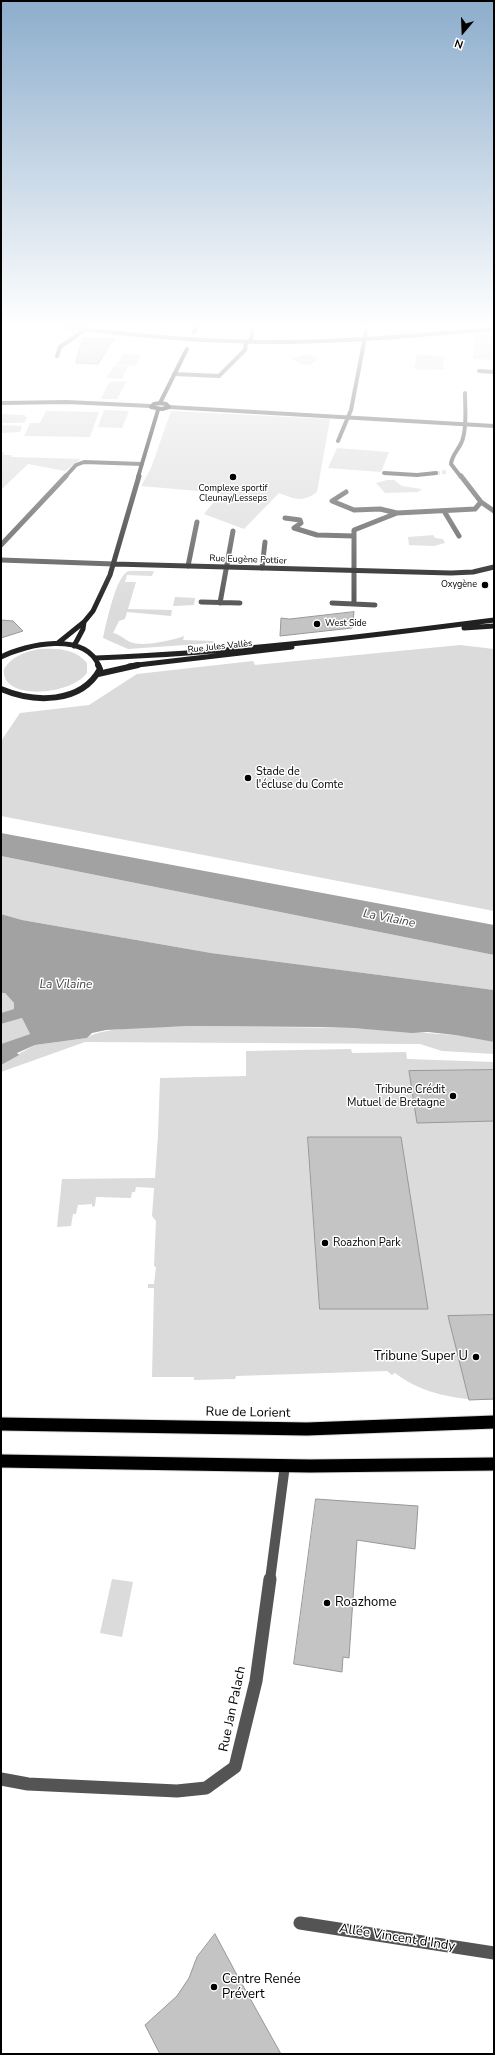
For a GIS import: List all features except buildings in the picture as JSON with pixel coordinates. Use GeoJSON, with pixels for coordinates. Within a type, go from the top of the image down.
{"type":"FeatureCollection","features":[{"type":"Feature","properties":{"kind":"main road"},"geometry":{"type":"LineString","coordinates":[[58,643],[84,622],[97,605],[114,564],[154,423]]}},
{"type":"Feature","properties":{"kind":"main road","name":"Rue Eugène Pottier"},"geometry":{"type":"LineString","coordinates":[[114,564],[451,573],[473,572],[494,567]]}},
{"type":"Feature","properties":{"kind":"main road","name":"Rue Jules Vallès"},"geometry":{"type":"LineString","coordinates":[[96,658],[169,656],[275,644],[344,639],[494,620]]}},
{"type":"Feature","properties":{"kind":"main road"},"geometry":{"type":"LineString","coordinates":[[74,646],[83,629],[84,622]]}},
{"type":"Feature","properties":{"kind":"main road","name":"Rue Jules Vallès"},"geometry":{"type":"LineString","coordinates":[[439,628],[494,626]]}},
{"type":"Feature","properties":{"kind":"main road","name":"Rue Jules Vallès"},"geometry":{"type":"LineString","coordinates":[[98,674],[128,666],[277,650],[344,639]]}},
{"type":"Feature","properties":{"kind":"main road"},"geometry":{"type":"LineString","coordinates":[[1,657],[9,652],[28,645],[58,643],[86,650],[96,658],[99,663],[98,674],[94,680],[84,688],[59,696],[24,697],[1,689]]}},
{"type":"Feature","properties":{"kind":"main road","name":"Rue de Lorient"},"geometry":{"type":"LineString","coordinates":[[1,1424],[307,1429],[494,1422]]}},
{"type":"Feature","properties":{"kind":"main road"},"geometry":{"type":"LineString","coordinates":[[1,1461],[285,1465],[494,1464]]}},
{"type":"Feature","properties":{"kind":"street"},"geometry":{"type":"LineString","coordinates":[[338,441],[345,423]]}},
{"type":"Feature","properties":{"kind":"street"},"geometry":{"type":"LineString","coordinates":[[429,423],[466,426],[494,426]]}},
{"type":"Feature","properties":{"kind":"street"},"geometry":{"type":"LineString","coordinates":[[466,423],[463,442],[452,454],[451,464],[481,502],[494,511]]}},
{"type":"Feature","properties":{"kind":"street"},"geometry":{"type":"LineString","coordinates":[[1,545],[76,465],[84,462],[142,464]]}},
{"type":"Feature","properties":{"kind":"street"},"geometry":{"type":"LineString","coordinates":[[447,472],[456,471]]}},
{"type":"Feature","properties":{"kind":"street"},"geometry":{"type":"LineString","coordinates":[[384,473],[417,475],[436,473]]}},
{"type":"Feature","properties":{"kind":"street"},"geometry":{"type":"LineString","coordinates":[[346,492],[332,501],[354,510],[380,509],[397,514]]}},
{"type":"Feature","properties":{"kind":"street"},"geometry":{"type":"LineString","coordinates":[[354,604],[354,530],[397,514],[475,509],[481,502]]}},
{"type":"Feature","properties":{"kind":"street"},"geometry":{"type":"LineString","coordinates":[[444,511],[459,536]]}},
{"type":"Feature","properties":{"kind":"street"},"geometry":{"type":"LineString","coordinates":[[285,518],[300,520],[302,523],[294,528],[317,535],[354,536]]}},
{"type":"Feature","properties":{"kind":"street"},"geometry":{"type":"LineString","coordinates":[[188,566],[197,522]]}},
{"type":"Feature","properties":{"kind":"street"},"geometry":{"type":"LineString","coordinates":[[220,602],[233,531]]}},
{"type":"Feature","properties":{"kind":"street"},"geometry":{"type":"LineString","coordinates":[[262,568],[265,542]]}},
{"type":"Feature","properties":{"kind":"street","name":"Rue Eugène Pottier"},"geometry":{"type":"LineString","coordinates":[[1,560],[114,564]]}},
{"type":"Feature","properties":{"kind":"street"},"geometry":{"type":"LineString","coordinates":[[201,602],[240,603]]}},
{"type":"Feature","properties":{"kind":"street"},"geometry":{"type":"LineString","coordinates":[[332,603],[375,605]]}},
{"type":"Feature","properties":{"kind":"street","name":"Rue Jan Palach"},"geometry":{"type":"LineString","coordinates":[[1,1779],[28,1784],[177,1791],[206,1788],[235,1766],[256,1680],[285,1465]]}},
{"type":"Feature","properties":{"kind":"street","name":"Allée Vincent d'Indy"},"geometry":{"type":"LineString","coordinates":[[300,1923],[494,1953]]}},
{"type":"Feature","properties":{"kind":"shaded area"},"geometry":{"type":"Polygon","coordinates":[[[30,423],[95,423],[90,437],[24,436],[30,423]]]}},
{"type":"Feature","properties":{"kind":"shaded area"},"geometry":{"type":"Polygon","coordinates":[[[99,423],[124,423],[122,428],[98,427],[99,423]]]}},
{"type":"Feature","properties":{"kind":"shaded area","name":"Complexe sportif Cleunay/Lesseps"},"geometry":{"type":"Polygon","coordinates":[[[167,423],[329,423],[317,492],[303,499],[290,497],[279,493],[244,529],[204,514],[221,493],[141,486],[151,468],[167,423]]]}},
{"type":"Feature","properties":{"kind":"shaded area"},"geometry":{"type":"Polygon","coordinates":[[[1,425],[22,426],[20,432],[1,433],[1,425]]]}},
{"type":"Feature","properties":{"kind":"shaded area"},"geometry":{"type":"Polygon","coordinates":[[[337,448],[389,452],[381,472],[328,468],[337,448]]]}},
{"type":"Feature","properties":{"kind":"shaded area"},"geometry":{"type":"Polygon","coordinates":[[[1,452],[4,452],[3,455],[12,455],[11,457],[81,459],[65,471],[28,464],[1,490],[1,452]]]}},
{"type":"Feature","properties":{"kind":"shaded area"},"geometry":{"type":"Polygon","coordinates":[[[394,480],[402,486],[422,489],[418,492],[385,493],[376,483],[394,480]]]}},
{"type":"Feature","properties":{"kind":"shaded area"},"geometry":{"type":"Polygon","coordinates":[[[433,535],[435,538],[443,539],[445,543],[434,546],[409,545],[408,537],[433,535]]]}},
{"type":"Feature","properties":{"kind":"shaded area"},"geometry":{"type":"Polygon","coordinates":[[[129,571],[154,571],[152,576],[127,575],[125,582],[136,582],[128,609],[172,610],[171,616],[127,612],[125,619],[119,621],[113,633],[130,642],[142,644],[157,643],[184,636],[183,640],[214,641],[213,643],[128,649],[103,638],[116,590],[124,574],[129,571]]]}},
{"type":"Feature","properties":{"kind":"shaded area"},"geometry":{"type":"Polygon","coordinates":[[[175,597],[195,598],[194,605],[173,606],[175,597]]]}},
{"type":"Feature","properties":{"kind":"shaded area","name":"Stade de l'écluse du Comte"},"geometry":{"type":"Polygon","coordinates":[[[460,645],[494,649],[494,911],[1,816],[1,741],[20,713],[89,705],[137,674],[253,661],[255,665],[460,645]]]}},
{"type":"Feature","properties":{"kind":"shaded area"},"geometry":{"type":"Polygon","coordinates":[[[39,649],[58,649],[77,654],[87,663],[87,673],[78,681],[66,687],[52,690],[38,692],[24,690],[13,686],[6,679],[4,669],[19,655],[39,649]]]}},
{"type":"Feature","properties":{"kind":"shaded area"},"geometry":{"type":"Polygon","coordinates":[[[1,856],[494,955],[494,990],[211,953],[22,920],[1,914],[1,856]]]}},
{"type":"Feature","properties":{"kind":"shaded area"},"geometry":{"type":"Polygon","coordinates":[[[1,993],[5,993],[14,1003],[14,1009],[1,1013],[1,993]]]}},
{"type":"Feature","properties":{"kind":"shaded area"},"geometry":{"type":"Polygon","coordinates":[[[22,1018],[30,1034],[1,1044],[1,1024],[22,1018]]]}},
{"type":"Feature","properties":{"kind":"shaded area"},"geometry":{"type":"Polygon","coordinates":[[[188,1026],[353,1028],[455,1035],[494,1042],[494,1054],[442,1051],[420,1044],[85,1042],[1,1072],[1,1065],[4,1062],[35,1045],[87,1038],[94,1034],[120,1029],[188,1026]]]}},
{"type":"Feature","properties":{"kind":"shaded area","name":"Roazhon Park"},"geometry":{"type":"Polygon","coordinates":[[[351,1049],[352,1053],[406,1052],[407,1059],[494,1062],[494,1400],[467,1399],[442,1395],[418,1386],[395,1373],[392,1375],[387,1371],[236,1376],[235,1379],[194,1380],[194,1377],[152,1377],[154,1288],[148,1288],[148,1284],[154,1284],[156,1267],[154,1266],[156,1221],[152,1216],[154,1188],[136,1187],[135,1192],[132,1192],[131,1198],[96,1197],[95,1206],[92,1207],[92,1204],[78,1205],[76,1214],[73,1214],[71,1226],[57,1227],[62,1179],[155,1178],[160,1078],[246,1076],[246,1051],[351,1049]]]}},
{"type":"Feature","properties":{"kind":"shaded area"},"geometry":{"type":"Polygon","coordinates":[[[112,1579],[133,1582],[122,1637],[100,1633],[112,1579]]]}},
{"type":"Feature","properties":{"kind":"water","name":"La Vilaine"},"geometry":{"type":"Polygon","coordinates":[[[1,833],[494,925],[494,955],[1,856],[1,833]]]}},
{"type":"Feature","properties":{"kind":"water","name":"La Vilaine"},"geometry":{"type":"Polygon","coordinates":[[[1,914],[22,920],[211,953],[494,990],[494,1042],[428,1032],[412,1033],[353,1028],[188,1026],[106,1030],[92,1033],[87,1038],[35,1045],[17,1053],[19,1055],[1,1065],[1,1044],[30,1034],[22,1018],[1,1024],[1,1013],[14,1009],[14,1003],[5,993],[1,993],[1,914]]]}},
{"type":"Feature","properties":{"kind":"tunnel"},"geometry":{"type":"LineString","coordinates":[[436,473],[447,472]]}},
{"type":"Feature","properties":{"kind":"place","name":"Complexe sportif Cleunay/Lesseps"},"geometry":{"type":"Point","coordinates":[233,477]}},
{"type":"Feature","properties":{"kind":"place","name":"Oxygène"},"geometry":{"type":"Point","coordinates":[485,585]}},
{"type":"Feature","properties":{"kind":"place","name":"West Side"},"geometry":{"type":"Point","coordinates":[317,624]}},
{"type":"Feature","properties":{"kind":"place","name":"Stade de l'écluse du Comte"},"geometry":{"type":"Point","coordinates":[248,778]}},
{"type":"Feature","properties":{"kind":"place","name":"Tribune Crédit Mutuel de Bretagne"},"geometry":{"type":"Point","coordinates":[453,1096]}},
{"type":"Feature","properties":{"kind":"place","name":"Roazhon Park"},"geometry":{"type":"Point","coordinates":[325,1243]}},
{"type":"Feature","properties":{"kind":"place","name":"Tribune Super U"},"geometry":{"type":"Point","coordinates":[476,1357]}},
{"type":"Feature","properties":{"kind":"place","name":"Roazhome"},"geometry":{"type":"Point","coordinates":[327,1603]}},
{"type":"Feature","properties":{"kind":"place","name":"Centre Renée Prévert"},"geometry":{"type":"Point","coordinates":[214,1987]}}]}
